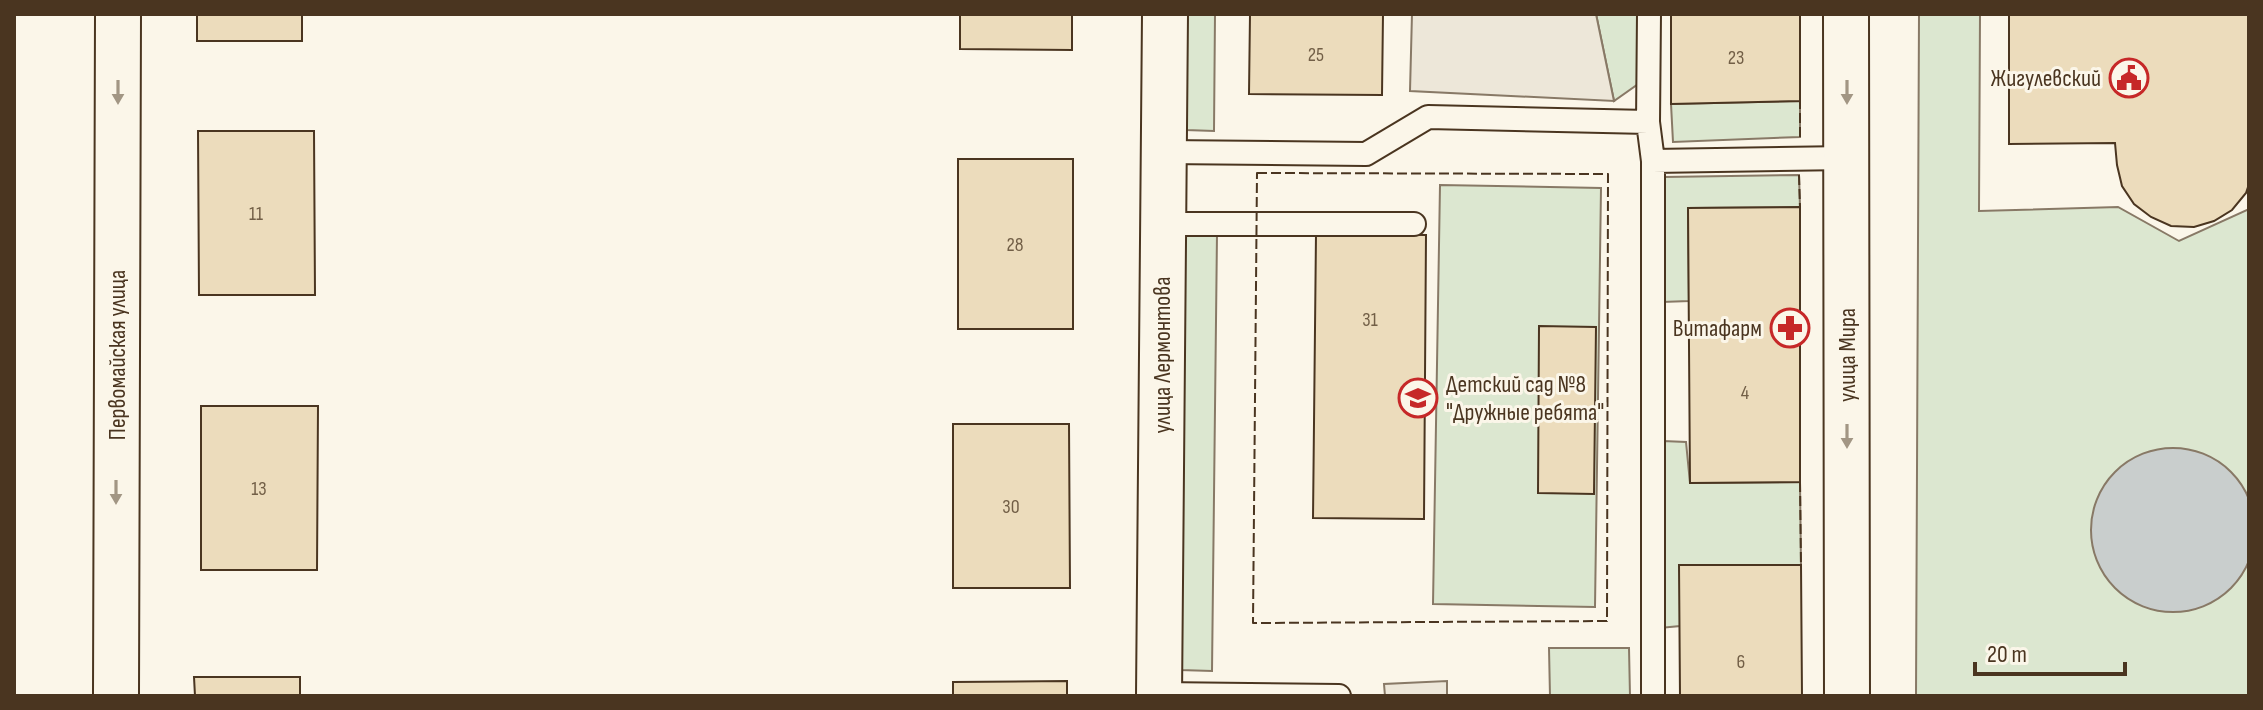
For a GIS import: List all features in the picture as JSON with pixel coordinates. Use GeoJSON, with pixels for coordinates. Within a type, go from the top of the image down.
{"type":"FeatureCollection","features":[{"type":"Feature","properties":{"kind":"street","name":"Первомайская улица"},"geometry":{"type":"LineString","coordinates":[[116,696],[118,14]]}},
{"type":"Feature","properties":{"kind":"street","name":"улица Лермонтова"},"geometry":{"type":"LineString","coordinates":[[1159,695],[1165,14]]}},
{"type":"Feature","properties":{"kind":"street","name":"улица Мира"},"geometry":{"type":"LineString","coordinates":[[1846,14],[1847,696]]}},
{"type":"Feature","properties":{"kind":"lane"},"geometry":{"type":"LineString","coordinates":[[1649,14],[1648,122],[1653,161],[1653,696]]}},
{"type":"Feature","properties":{"kind":"lane"},"geometry":{"type":"LineString","coordinates":[[1164,152],[1366,154],[1428,117],[1648,122]]}},
{"type":"Feature","properties":{"kind":"lane"},"geometry":{"type":"LineString","coordinates":[[1653,161],[1847,158]]}},
{"type":"Feature","properties":{"kind":"lane"},"geometry":{"type":"LineString","coordinates":[[1163,224],[1414,224]]}},
{"type":"Feature","properties":{"kind":"lane"},"geometry":{"type":"LineString","coordinates":[[1159,695],[1339,696]]}},
{"type":"Feature","properties":{"kind":"green space"},"geometry":{"type":"Polygon","coordinates":[[[1186,14],[1215,14],[1214,131],[1186,130],[1186,14]]]}},
{"type":"Feature","properties":{"kind":"green space"},"geometry":{"type":"Polygon","coordinates":[[[1596,14],[1638,14],[1648,77],[1614,101],[1596,14]]]}},
{"type":"Feature","properties":{"kind":"green space"},"geometry":{"type":"Polygon","coordinates":[[[1919,14],[1980,14],[1979,211],[2118,207],[2179,241],[2249,209],[2249,696],[1916,696],[1919,14]]]}},
{"type":"Feature","properties":{"kind":"green space"},"geometry":{"type":"Polygon","coordinates":[[[1800,101],[1800,137],[1673,142],[1671,104],[1800,101]]]}},
{"type":"Feature","properties":{"kind":"green space"},"geometry":{"type":"Polygon","coordinates":[[[1799,175],[1800,207],[1688,208],[1689,301],[1662,302],[1664,177],[1799,175]]]}},
{"type":"Feature","properties":{"kind":"green space"},"geometry":{"type":"Polygon","coordinates":[[[1440,185],[1601,188],[1595,607],[1433,604],[1440,185]]]}},
{"type":"Feature","properties":{"kind":"green space"},"geometry":{"type":"Polygon","coordinates":[[[1185,234],[1217,234],[1212,671],[1180,670],[1185,234]]]}},
{"type":"Feature","properties":{"kind":"green space"},"geometry":{"type":"Polygon","coordinates":[[[1663,441],[1686,442],[1690,483],[1800,482],[1801,565],[1680,565],[1680,626],[1660,628],[1663,441]]]}},
{"type":"Feature","properties":{"kind":"green space"},"geometry":{"type":"Polygon","coordinates":[[[1549,648],[1629,648],[1630,696],[1550,696],[1549,648]]]}},
{"type":"Feature","properties":{"kind":"shaded area"},"geometry":{"type":"Polygon","coordinates":[[[1412,14],[1596,14],[1614,101],[1410,91],[1412,14]]]}},
{"type":"Feature","properties":{"kind":"shaded area"},"geometry":{"type":"Polygon","coordinates":[[[2173,448],[2204,454],[2231,472],[2249,499],[2255,530],[2249,561],[2231,588],[2204,606],[2173,612],[2142,606],[2115,588],[2097,561],[2091,530],[2097,499],[2115,472],[2142,454],[2173,448]]]}},
{"type":"Feature","properties":{"kind":"shaded area"},"geometry":{"type":"Polygon","coordinates":[[[1447,681],[1447,696],[1385,696],[1384,684],[1447,681]]]}},
{"type":"Feature","properties":{"kind":"building"},"geometry":{"type":"Polygon","coordinates":[[[197,14],[302,14],[302,41],[197,41],[197,14]]]}},
{"type":"Feature","properties":{"kind":"building"},"geometry":{"type":"Polygon","coordinates":[[[960,14],[1072,14],[1072,50],[960,49],[960,14]]]}},
{"type":"Feature","properties":{"kind":"building"},"geometry":{"type":"Polygon","coordinates":[[[1250,14],[1383,14],[1382,95],[1249,94],[1250,14]]]}},
{"type":"Feature","properties":{"kind":"building"},"geometry":{"type":"Polygon","coordinates":[[[1671,14],[1800,14],[1800,101],[1671,104],[1671,14]]]}},
{"type":"Feature","properties":{"kind":"building","name":"Жигулевский"},"geometry":{"type":"Polygon","coordinates":[[[2009,14],[2249,14],[2249,184],[2246,193],[2232,210],[2214,221],[2194,227],[2171,226],[2151,217],[2134,204],[2122,186],[2115,143],[2009,144],[2009,14]]]}},
{"type":"Feature","properties":{"kind":"building"},"geometry":{"type":"Polygon","coordinates":[[[198,131],[314,131],[315,295],[199,295],[198,131]]]}},
{"type":"Feature","properties":{"kind":"building"},"geometry":{"type":"Polygon","coordinates":[[[958,159],[1073,159],[1073,329],[958,329],[958,159]]]}},
{"type":"Feature","properties":{"kind":"building"},"geometry":{"type":"Polygon","coordinates":[[[1800,207],[1800,482],[1690,483],[1688,208],[1800,207]]]}},
{"type":"Feature","properties":{"kind":"building"},"geometry":{"type":"Polygon","coordinates":[[[1316,234],[1426,235],[1424,519],[1313,518],[1316,234]]]}},
{"type":"Feature","properties":{"kind":"building"},"geometry":{"type":"Polygon","coordinates":[[[1539,326],[1596,327],[1594,494],[1538,493],[1539,326]]]}},
{"type":"Feature","properties":{"kind":"building"},"geometry":{"type":"Polygon","coordinates":[[[201,406],[318,406],[317,570],[201,570],[201,406]]]}},
{"type":"Feature","properties":{"kind":"building"},"geometry":{"type":"Polygon","coordinates":[[[953,424],[1069,424],[1070,588],[953,588],[953,424]]]}},
{"type":"Feature","properties":{"kind":"building"},"geometry":{"type":"Polygon","coordinates":[[[1679,565],[1801,565],[1802,696],[1680,696],[1679,565]]]}},
{"type":"Feature","properties":{"kind":"building"},"geometry":{"type":"Polygon","coordinates":[[[194,677],[300,677],[300,696],[195,696],[194,677]]]}},
{"type":"Feature","properties":{"kind":"building"},"geometry":{"type":"Polygon","coordinates":[[[1067,681],[1067,696],[953,696],[953,682],[1067,681]]]}},
{"type":"Feature","properties":{"kind":"fence"},"geometry":{"type":"LineString","coordinates":[[1800,101],[1800,137]]}},
{"type":"Feature","properties":{"kind":"fence"},"geometry":{"type":"LineString","coordinates":[[1257,173],[1608,174],[1607,621],[1253,623],[1257,173]]}},
{"type":"Feature","properties":{"kind":"fence"},"geometry":{"type":"LineString","coordinates":[[1799,175],[1800,207]]}},
{"type":"Feature","properties":{"kind":"fence"},"geometry":{"type":"LineString","coordinates":[[1800,482],[1801,565]]}},
{"type":"Feature","properties":{"kind":"place","name":"Жигулевский"},"geometry":{"type":"Point","coordinates":[2129,78]}},
{"type":"Feature","properties":{"kind":"place","name":"Витафарм"},"geometry":{"type":"Point","coordinates":[1790,328]}},
{"type":"Feature","properties":{"kind":"place","name":"Детский сад №8 \"Дружные ребята\""},"geometry":{"type":"Point","coordinates":[1418,398]}}]}
